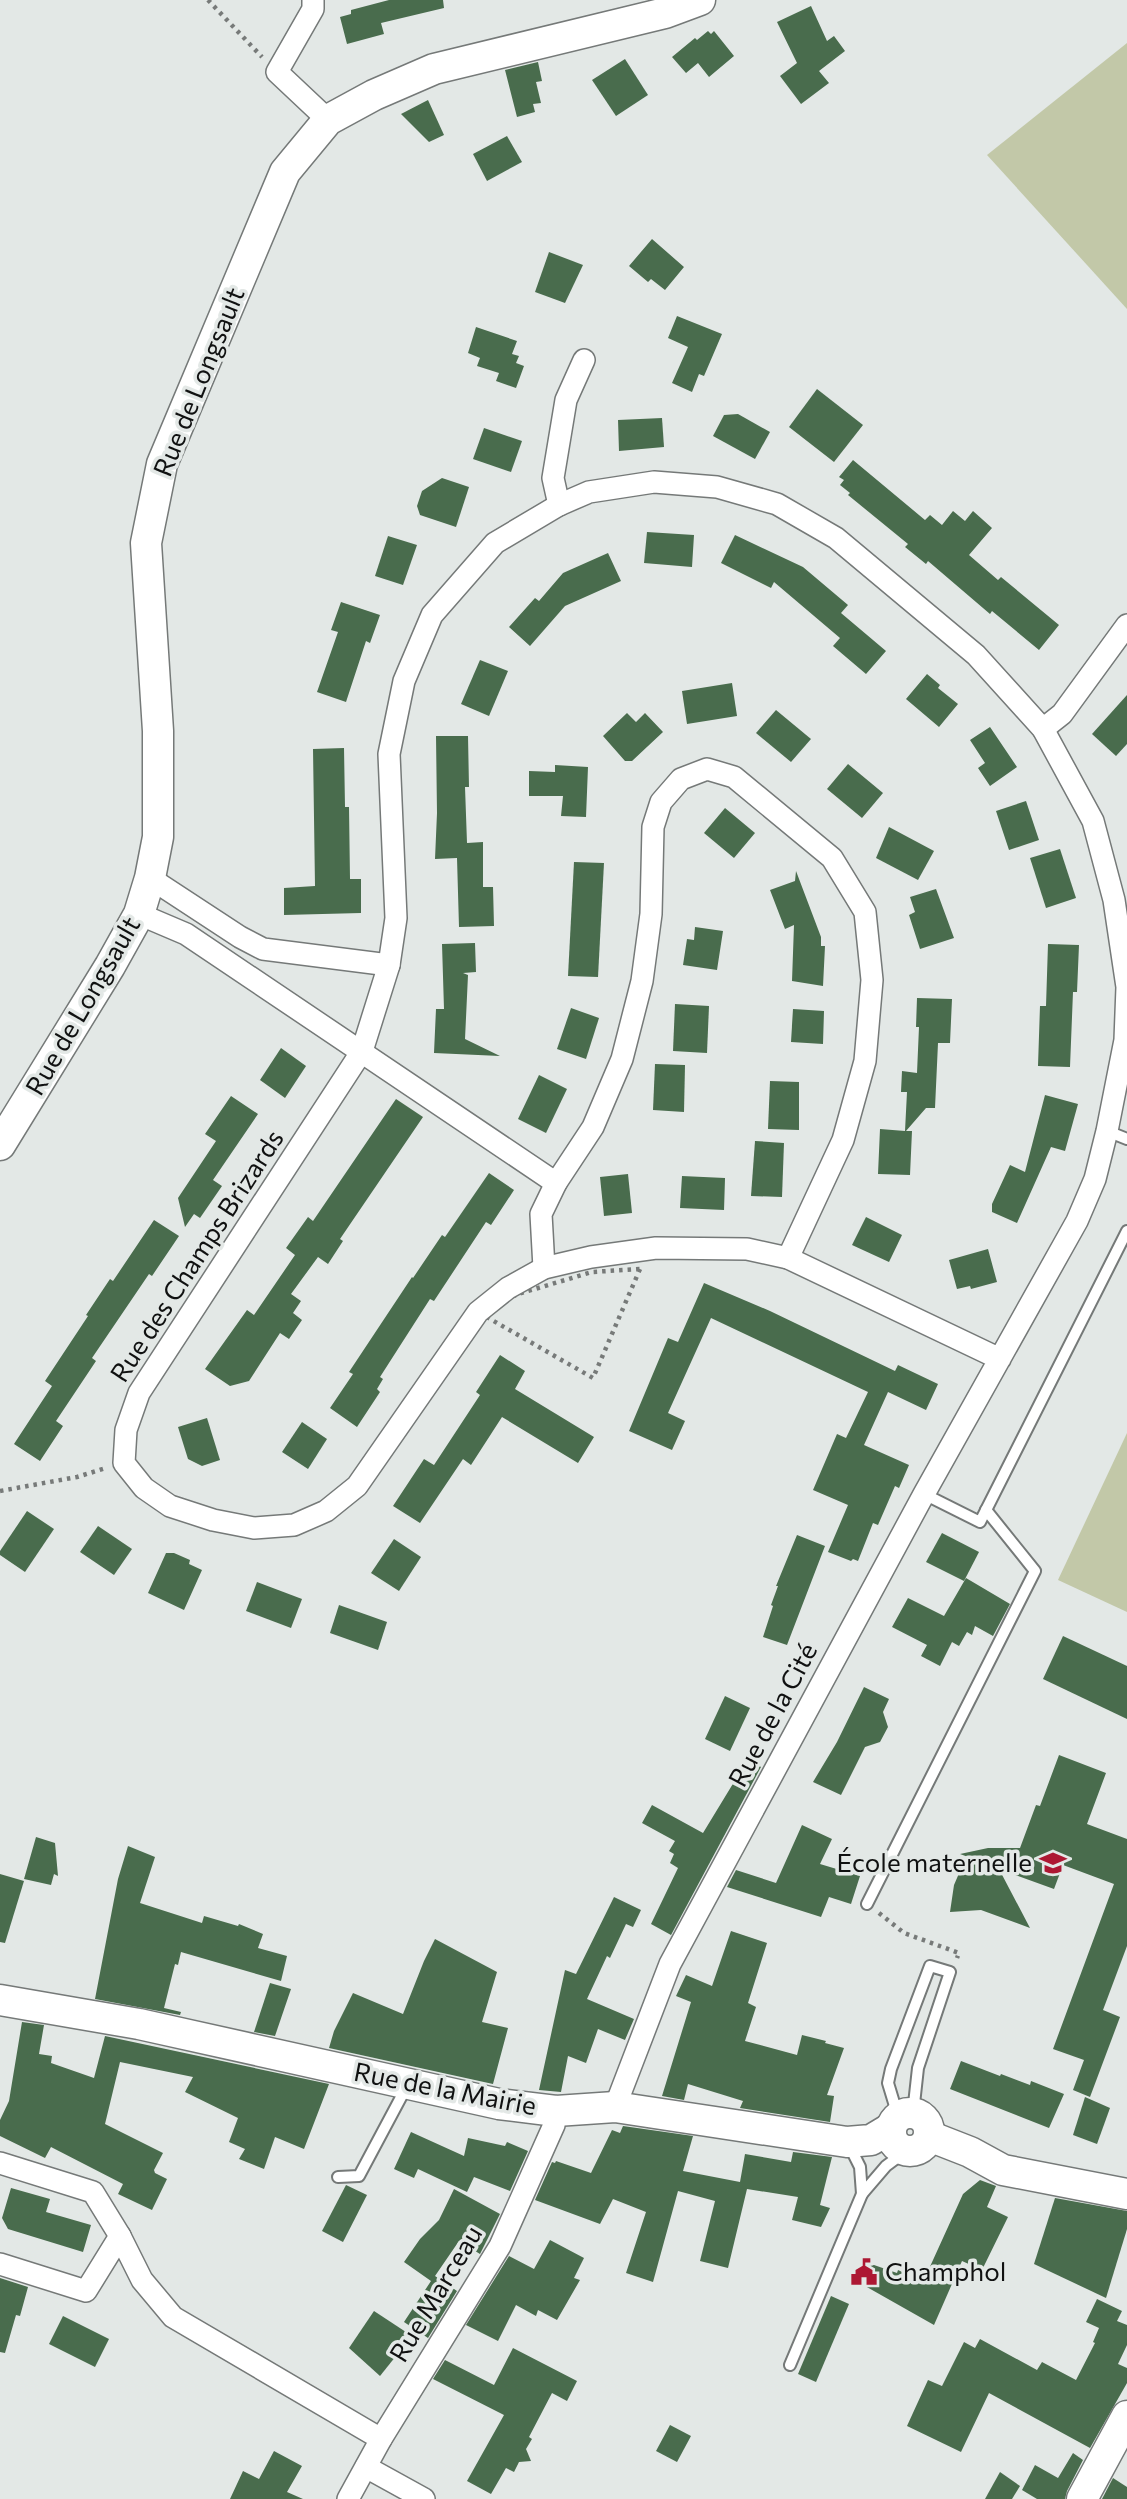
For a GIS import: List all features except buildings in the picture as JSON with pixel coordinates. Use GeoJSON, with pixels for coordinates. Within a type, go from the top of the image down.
{"type":"FeatureCollection","features":[{"type":"Feature","properties":{"kind":"street"},"geometry":{"type":"LineString","coordinates":[[313,0],[313,9],[277,72],[328,120]]}},
{"type":"Feature","properties":{"kind":"street","name":"Rue de Longsault"},"geometry":{"type":"LineString","coordinates":[[0,1146],[110,966],[139,914],[150,878],[158,837],[158,731],[146,543],[162,464],[285,172],[328,120],[374,95],[434,69],[665,13],[701,0]]}},
{"type":"Feature","properties":{"kind":"street"},"geometry":{"type":"LineString","coordinates":[[559,506],[553,478],[566,400],[584,360]]}},
{"type":"Feature","properties":{"kind":"street","name":"Rue des Champs Brizards"},"geometry":{"type":"LineString","coordinates":[[124,1463],[126,1430],[139,1393],[362,1051],[389,965],[396,918],[389,754],[404,681],[432,615],[495,543],[589,492],[654,482],[717,487],[777,504],[836,538],[976,655],[1043,729],[1093,821],[1114,900],[1127,987],[1117,1135],[1077,1221],[1000,1359]]}},
{"type":"Feature","properties":{"kind":"street"},"geometry":{"type":"LineString","coordinates":[[1043,729],[1062,714],[1127,625]]}},
{"type":"Feature","properties":{"kind":"street"},"geometry":{"type":"LineString","coordinates":[[544,1268],[541,1214],[556,1183],[593,1127],[622,1059],[642,981],[651,914],[653,827],[661,802],[681,779],[707,769],[734,777],[832,858],[865,912],[873,980],[865,1061],[843,1140],[788,1258]]}},
{"type":"Feature","properties":{"kind":"street"},"geometry":{"type":"LineString","coordinates":[[150,878],[262,949],[389,965]]}},
{"type":"Feature","properties":{"kind":"street"},"geometry":{"type":"LineString","coordinates":[[139,914],[186,934],[556,1183]]}},
{"type":"Feature","properties":{"kind":"street"},"geometry":{"type":"LineString","coordinates":[[124,1463],[144,1488],[170,1506],[214,1520],[254,1528],[294,1525],[326,1511],[358,1486],[478,1312],[508,1288],[544,1268],[656,1248],[747,1249],[788,1258],[1000,1359]]}},
{"type":"Feature","properties":{"kind":"street","name":"Rue de la Cité"},"geometry":{"type":"LineString","coordinates":[[615,2107],[670,1964],[1000,1359]]}},
{"type":"Feature","properties":{"kind":"street","name":"Rue de la Mairie"},"geometry":{"type":"LineString","coordinates":[[0,2000],[139,2024],[499,2104],[556,2111],[615,2107],[847,2142],[871,2140],[907,2129]]}},
{"type":"Feature","properties":{"kind":"street","name":"Rue Marceau"},"geometry":{"type":"LineString","coordinates":[[348,2499],[381,2439],[500,2246],[554,2125],[556,2111]]}},
{"type":"Feature","properties":{"kind":"street"},"geometry":{"type":"LineString","coordinates":[[907,2129],[970,2152],[1003,2170],[1127,2194]]}},
{"type":"Feature","properties":{"kind":"street"},"geometry":{"type":"LineString","coordinates":[[0,2163],[93,2192],[120,2236],[142,2280],[173,2317],[381,2439]]}},
{"type":"Feature","properties":{"kind":"street"},"geometry":{"type":"LineString","coordinates":[[0,2264],[86,2291],[120,2236]]}},
{"type":"Feature","properties":{"kind":"street"},"geometry":{"type":"LineString","coordinates":[[1082,2499],[1127,2416]]}},
{"type":"Feature","properties":{"kind":"street"},"geometry":{"type":"LineString","coordinates":[[366,2467],[424,2499]]}},
{"type":"Feature","properties":{"kind":"lane"},"geometry":{"type":"LineString","coordinates":[[925,1494],[980,1522],[1127,1231]]}},
{"type":"Feature","properties":{"kind":"lane"},"geometry":{"type":"LineString","coordinates":[[867,1904],[1035,1571],[986,1510]]}},
{"type":"Feature","properties":{"kind":"lane"},"geometry":{"type":"LineString","coordinates":[[790,2365],[862,2194],[886,2166],[907,2129],[918,2067],[950,1972],[930,1966],[888,2083],[907,2129]]}},
{"type":"Feature","properties":{"kind":"lane"},"geometry":{"type":"LineString","coordinates":[[338,2177],[359,2176],[409,2083]]}},
{"type":"Feature","properties":{"kind":"lane"},"geometry":{"type":"LineString","coordinates":[[847,2142],[860,2167],[862,2194]]}},
{"type":"Feature","properties":{"kind":"path"},"geometry":{"type":"LineString","coordinates":[[208,0],[277,72]]}},
{"type":"Feature","properties":{"kind":"path"},"geometry":{"type":"LineString","coordinates":[[640,1269],[593,1378],[478,1312],[518,1294],[592,1272],[640,1269]]}},
{"type":"Feature","properties":{"kind":"path"},"geometry":{"type":"LineString","coordinates":[[0,1491],[77,1477],[124,1463]]}},
{"type":"Feature","properties":{"kind":"path"},"geometry":{"type":"LineString","coordinates":[[867,1904],[904,1933],[959,1953],[950,1972]]}},
{"type":"Feature","properties":{"kind":"green space"},"geometry":{"type":"Polygon","coordinates":[[[1127,43],[1127,309],[987,155],[1127,43]]]}},
{"type":"Feature","properties":{"kind":"green space"},"geometry":{"type":"Polygon","coordinates":[[[1127,1433],[1127,1612],[1058,1580],[1127,1433]]]}},
{"type":"Feature","properties":{"kind":"place","name":"École maternelle"},"geometry":{"type":"Point","coordinates":[1053,1863]}},
{"type":"Feature","properties":{"kind":"place","name":"Champhol"},"geometry":{"type":"Point","coordinates":[864,2272]}}]}
